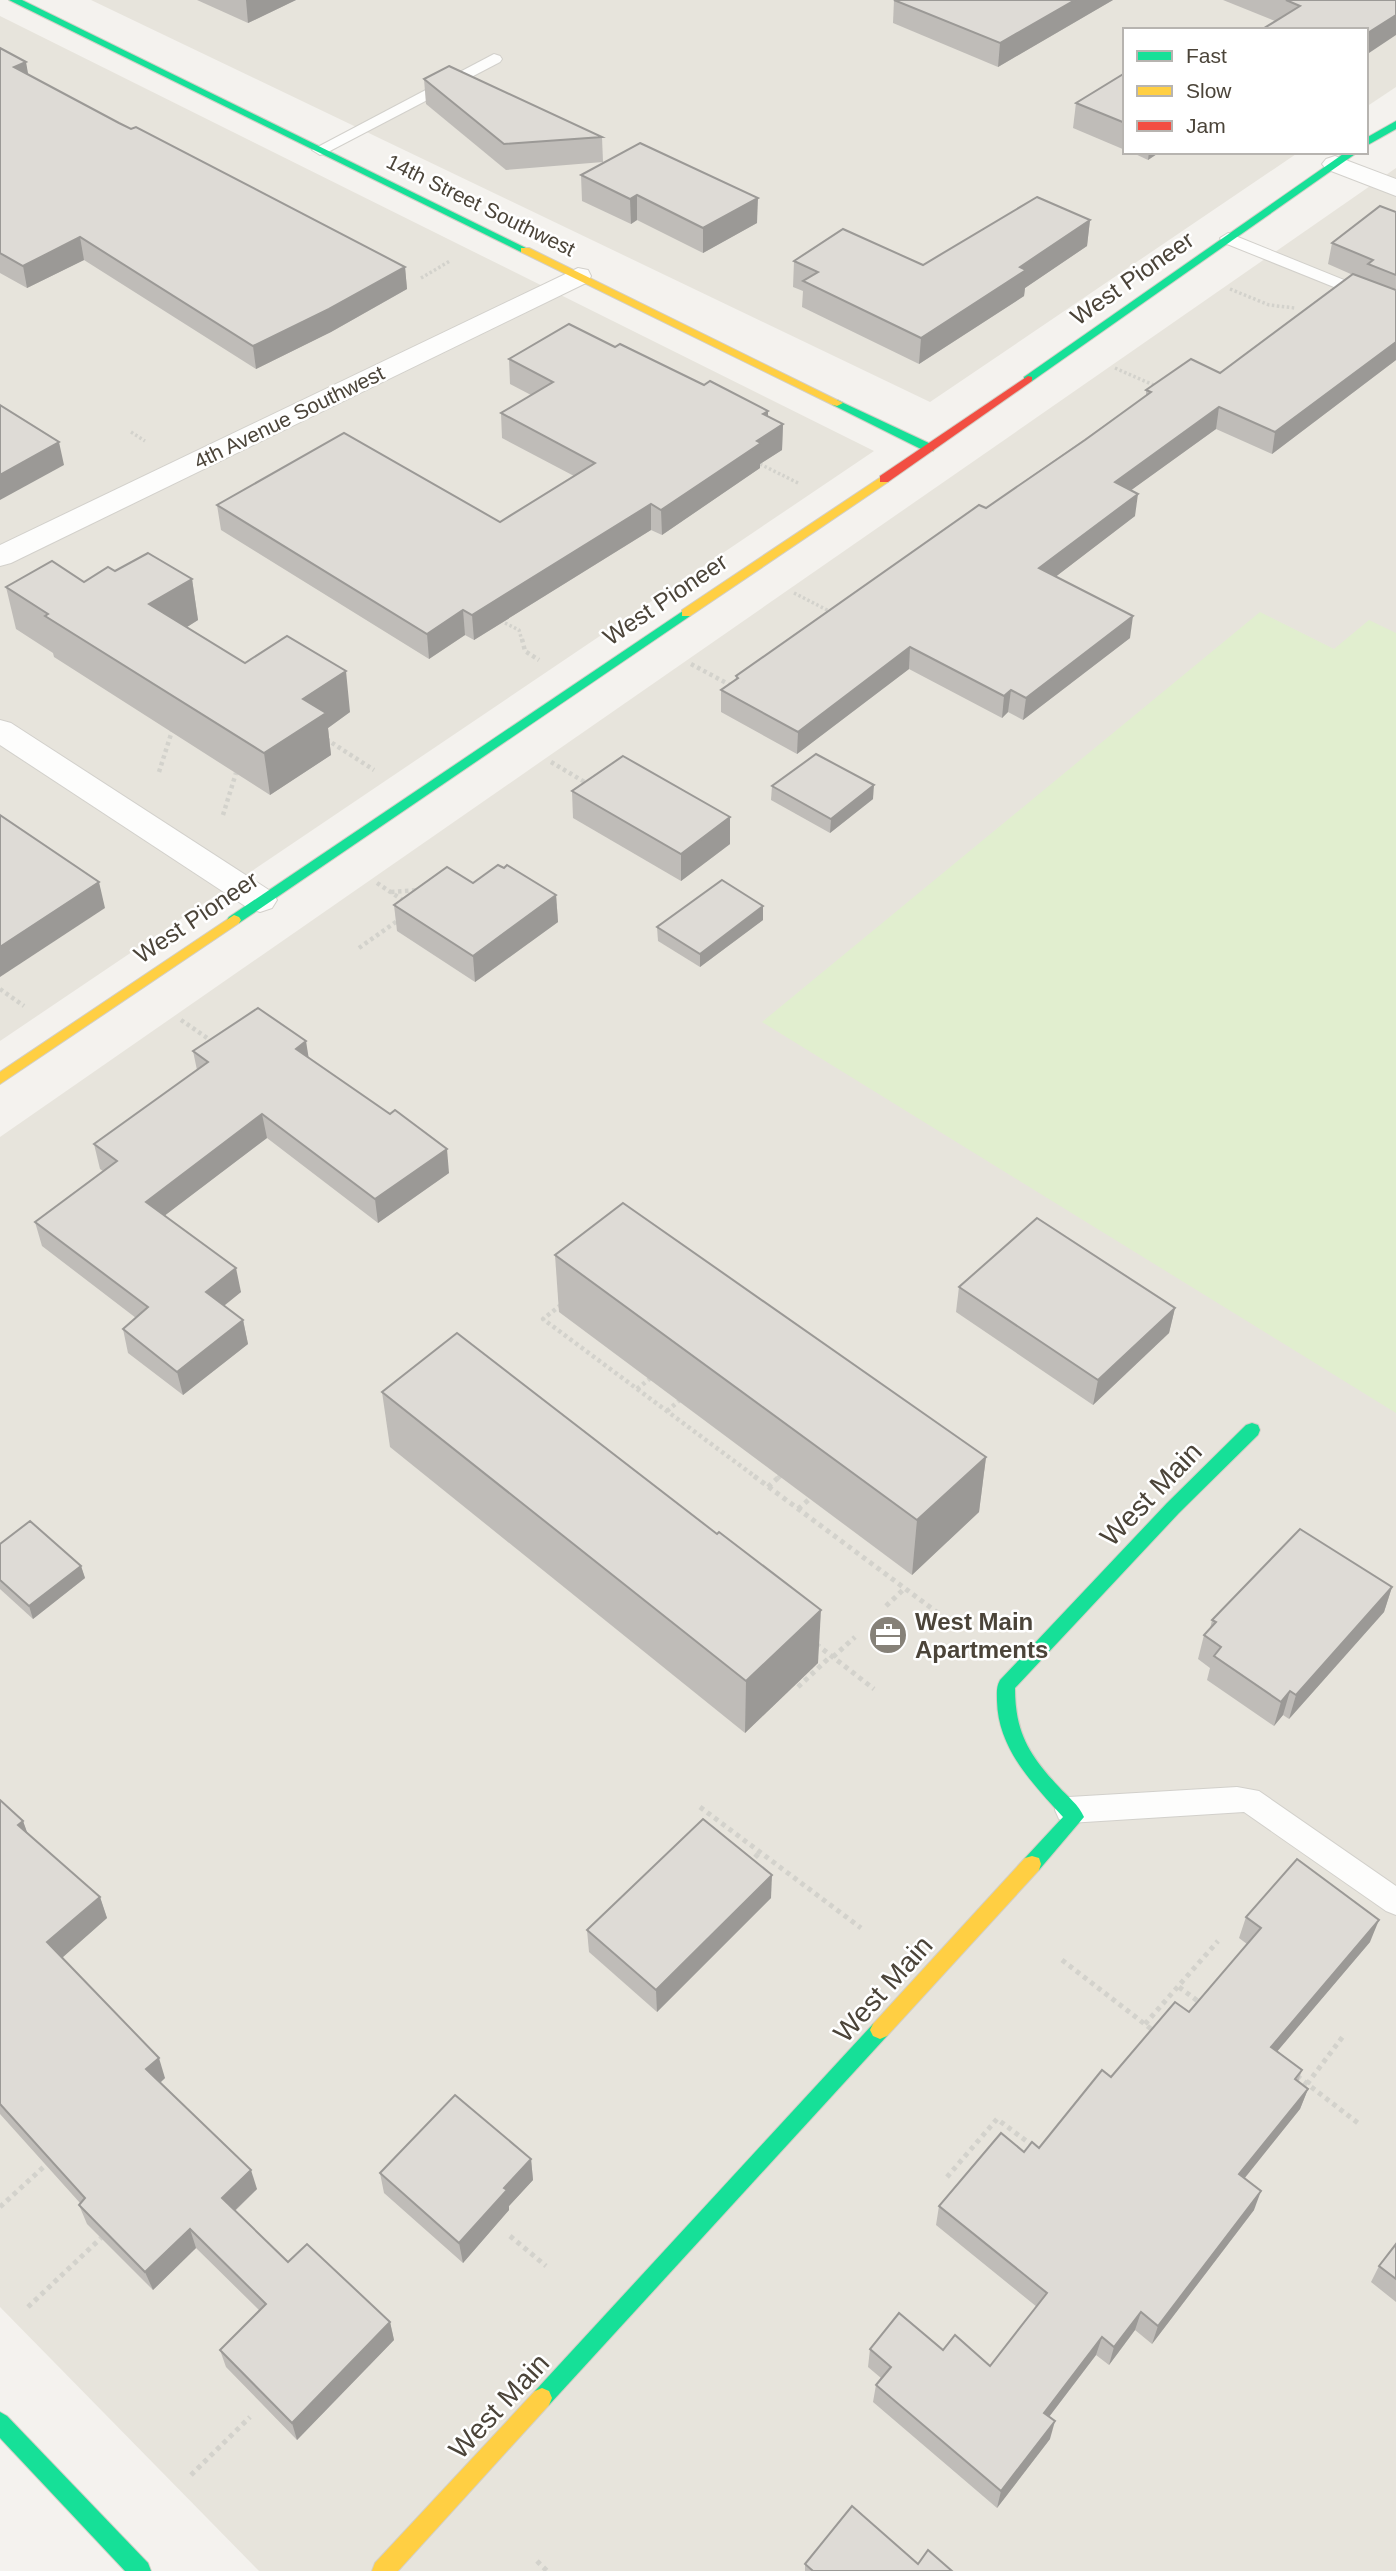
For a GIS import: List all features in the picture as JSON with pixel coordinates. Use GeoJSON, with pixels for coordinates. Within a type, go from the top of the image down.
{"type":"FeatureCollection","features":[{"type":"Feature","properties":{"kind":"street","name":"14th Street Southwest"},"geometry":{"type":"LineString","coordinates":[[14,0],[929,448]]}},
{"type":"Feature","properties":{"kind":"street"},"geometry":{"type":"LineString","coordinates":[[1368,143],[1396,124]]}},
{"type":"Feature","properties":{"kind":"street"},"geometry":{"type":"LineString","coordinates":[[1344,158],[1396,188]]}},
{"type":"Feature","properties":{"kind":"street","name":"West Pioneer"},"geometry":{"type":"LineString","coordinates":[[0,1079],[929,448],[1344,158]]}},
{"type":"Feature","properties":{"kind":"street","name":"4th Avenue Southwest"},"geometry":{"type":"LineString","coordinates":[[0,557],[578,276]]}},
{"type":"Feature","properties":{"kind":"street"},"geometry":{"type":"LineString","coordinates":[[0,730],[260,900]]}},
{"type":"Feature","properties":{"kind":"street","name":"West Main"},"geometry":{"type":"LineString","coordinates":[[383,2571],[1075,1817],[1013,1745],[1004,1700],[1006,1685],[1145,1537],[1252,1430]]}},
{"type":"Feature","properties":{"kind":"street"},"geometry":{"type":"LineString","coordinates":[[0,2423],[140,2571]]}},
{"type":"Feature","properties":{"kind":"lane"},"geometry":{"type":"LineString","coordinates":[[320,150],[494,59]]}},
{"type":"Feature","properties":{"kind":"lane"},"geometry":{"type":"LineString","coordinates":[[1228,238],[1396,307]]}},
{"type":"Feature","properties":{"kind":"lane"},"geometry":{"type":"LineString","coordinates":[[1069,1810],[1237,1798],[1249,1800],[1396,1902]]}},
{"type":"Feature","properties":{"kind":"path"},"geometry":{"type":"LineString","coordinates":[[421,278],[452,260]]}},
{"type":"Feature","properties":{"kind":"path"},"geometry":{"type":"LineString","coordinates":[[1115,368],[1159,388]]}},
{"type":"Feature","properties":{"kind":"path"},"geometry":{"type":"LineString","coordinates":[[761,464],[801,485]]}},
{"type":"Feature","properties":{"kind":"path"},"geometry":{"type":"LineString","coordinates":[[793,593],[836,615]]}},
{"type":"Feature","properties":{"kind":"path"},"geometry":{"type":"LineString","coordinates":[[505,623],[519,630],[522,647],[539,661]]}},
{"type":"Feature","properties":{"kind":"path"},"geometry":{"type":"LineString","coordinates":[[691,664],[736,688]]}},
{"type":"Feature","properties":{"kind":"path"},"geometry":{"type":"LineString","coordinates":[[159,772],[172,731]]}},
{"type":"Feature","properties":{"kind":"path"},"geometry":{"type":"LineString","coordinates":[[321,736],[375,771]]}},
{"type":"Feature","properties":{"kind":"path"},"geometry":{"type":"LineString","coordinates":[[551,762],[595,788]]}},
{"type":"Feature","properties":{"kind":"path"},"geometry":{"type":"LineString","coordinates":[[223,815],[236,773]]}},
{"type":"Feature","properties":{"kind":"path"},"geometry":{"type":"LineString","coordinates":[[377,883],[407,903]]}},
{"type":"Feature","properties":{"kind":"path"},"geometry":{"type":"LineString","coordinates":[[391,892],[429,889]]}},
{"type":"Feature","properties":{"kind":"path"},"geometry":{"type":"LineString","coordinates":[[359,948],[404,916]]}},
{"type":"Feature","properties":{"kind":"path"},"geometry":{"type":"LineString","coordinates":[[0,989],[24,1006]]}},
{"type":"Feature","properties":{"kind":"path"},"geometry":{"type":"LineString","coordinates":[[181,1020],[223,1048]]}},
{"type":"Feature","properties":{"kind":"path"},"geometry":{"type":"LineString","coordinates":[[562,1304],[543,1319],[942,1616]]}},
{"type":"Feature","properties":{"kind":"path"},"geometry":{"type":"LineString","coordinates":[[637,1389],[655,1374]]}},
{"type":"Feature","properties":{"kind":"path"},"geometry":{"type":"LineString","coordinates":[[667,1411],[683,1397]]}},
{"type":"Feature","properties":{"kind":"path"},"geometry":{"type":"LineString","coordinates":[[768,1487],[788,1470]]}},
{"type":"Feature","properties":{"kind":"path"},"geometry":{"type":"LineString","coordinates":[[798,1509],[815,1494]]}},
{"type":"Feature","properties":{"kind":"path"},"geometry":{"type":"LineString","coordinates":[[886,1606],[905,1588]]}},
{"type":"Feature","properties":{"kind":"path"},"geometry":{"type":"LineString","coordinates":[[798,1687],[855,1637]]}},
{"type":"Feature","properties":{"kind":"path"},"geometry":{"type":"LineString","coordinates":[[810,1640],[874,1689]]}},
{"type":"Feature","properties":{"kind":"path"},"geometry":{"type":"LineString","coordinates":[[700,1807],[861,1928]]}},
{"type":"Feature","properties":{"kind":"path"},"geometry":{"type":"LineString","coordinates":[[740,1873],[760,1852]]}},
{"type":"Feature","properties":{"kind":"path"},"geometry":{"type":"LineString","coordinates":[[1145,2024],[1218,1941]]}},
{"type":"Feature","properties":{"kind":"path"},"geometry":{"type":"LineString","coordinates":[[1062,1960],[1159,2035]]}},
{"type":"Feature","properties":{"kind":"path"},"geometry":{"type":"LineString","coordinates":[[1179,1987],[1211,2011]]}},
{"type":"Feature","properties":{"kind":"path"},"geometry":{"type":"LineString","coordinates":[[1307,2084],[1344,2035]]}},
{"type":"Feature","properties":{"kind":"path"},"geometry":{"type":"LineString","coordinates":[[1286,2067],[1359,2123]]}},
{"type":"Feature","properties":{"kind":"path"},"geometry":{"type":"LineString","coordinates":[[947,2177],[997,2119],[1035,2148]]}},
{"type":"Feature","properties":{"kind":"path"},"geometry":{"type":"LineString","coordinates":[[0,2207],[59,2153]]}},
{"type":"Feature","properties":{"kind":"path"},"geometry":{"type":"LineString","coordinates":[[510,2236],[546,2266]]}},
{"type":"Feature","properties":{"kind":"path"},"geometry":{"type":"LineString","coordinates":[[28,2307],[101,2238]]}},
{"type":"Feature","properties":{"kind":"path"},"geometry":{"type":"LineString","coordinates":[[191,2475],[250,2417]]}},
{"type":"Feature","properties":{"kind":"path"},"geometry":{"type":"LineString","coordinates":[[537,2561],[547,2571]]}},
{"type":"Feature","properties":{"kind":"shaded area"},"geometry":{"type":"Polygon","coordinates":[[[91,0],[1396,0],[1396,87],[1368,106],[1368,28],[1123,28],[1123,154],[1296,154],[930,402],[91,0]]]}},
{"type":"Feature","properties":{"kind":"shaded area"},"geometry":{"type":"Polygon","coordinates":[[[0,16],[874,451],[0,1041],[0,16]]]}},
{"type":"Feature","properties":{"kind":"shaded area"},"geometry":{"type":"Polygon","coordinates":[[[1396,168],[1396,2571],[259,2571],[0,2307],[0,1137],[1396,168]]]}},
{"type":"Feature","properties":{"kind":"green space"},"geometry":{"type":"Polygon","coordinates":[[[1260,612],[1334,649],[1369,620],[1396,633],[1396,1413],[762,1022],[1260,612]]]}},
{"type":"Feature","properties":{"kind":"building"},"geometry":{"type":"Polygon","coordinates":[[[894,0],[1075,0],[1000,43],[894,0]]]}},
{"type":"Feature","properties":{"kind":"building"},"geometry":{"type":"Polygon","coordinates":[[[1286,0],[1396,0],[1396,15],[1368,33],[1368,28],[1264,28],[1300,6],[1286,0]]]}},
{"type":"Feature","properties":{"kind":"building"},"geometry":{"type":"Polygon","coordinates":[[[0,48],[26,62],[14,67],[131,129],[136,127],[405,267],[329,309],[253,346],[80,237],[23,266],[0,253],[0,48]]]}},
{"type":"Feature","properties":{"kind":"building"},"geometry":{"type":"Polygon","coordinates":[[[449,66],[602,137],[504,144],[424,79],[449,66]]]}},
{"type":"Feature","properties":{"kind":"building"},"geometry":{"type":"Polygon","coordinates":[[[1123,74],[1123,122],[1076,103],[1123,74]]]}},
{"type":"Feature","properties":{"kind":"building"},"geometry":{"type":"Polygon","coordinates":[[[640,143],[758,198],[703,228],[637,195],[630,199],[581,175],[640,143]]]}},
{"type":"Feature","properties":{"kind":"building"},"geometry":{"type":"Polygon","coordinates":[[[1037,197],[1090,220],[1020,267],[1026,270],[921,338],[803,281],[818,272],[794,261],[843,229],[923,265],[1037,197]]]}},
{"type":"Feature","properties":{"kind":"building"},"geometry":{"type":"Polygon","coordinates":[[[1380,206],[1396,212],[1396,275],[1368,264],[1373,260],[1332,243],[1380,206]]]}},
{"type":"Feature","properties":{"kind":"building"},"geometry":{"type":"Polygon","coordinates":[[[1353,274],[1396,290],[1396,342],[1275,432],[1219,407],[1115,482],[1138,494],[1039,568],[1133,616],[1026,698],[1011,690],[1004,696],[910,647],[798,732],[721,690],[738,678],[736,676],[979,505],[986,508],[1085,440],[1151,392],[1146,390],[1191,359],[1220,373],[1353,274]]]}},
{"type":"Feature","properties":{"kind":"building"},"geometry":{"type":"Polygon","coordinates":[[[569,324],[615,347],[620,344],[704,385],[710,381],[768,411],[763,414],[783,424],[757,441],[761,443],[661,510],[651,504],[472,615],[463,610],[427,634],[217,505],[344,433],[500,522],[595,463],[501,413],[553,382],[509,359],[569,324]]]}},
{"type":"Feature","properties":{"kind":"building"},"geometry":{"type":"Polygon","coordinates":[[[0,405],[59,442],[0,475],[0,405]]]}},
{"type":"Feature","properties":{"kind":"building"},"geometry":{"type":"Polygon","coordinates":[[[148,553],[192,579],[149,604],[245,663],[287,636],[346,671],[303,699],[326,713],[264,753],[45,616],[48,614],[6,587],[52,561],[84,582],[108,567],[115,571],[148,553]]]}},
{"type":"Feature","properties":{"kind":"building"},"geometry":{"type":"Polygon","coordinates":[[[816,754],[874,785],[831,819],[772,786],[816,754]]]}},
{"type":"Feature","properties":{"kind":"building"},"geometry":{"type":"Polygon","coordinates":[[[623,756],[730,817],[681,854],[572,791],[623,756]]]}},
{"type":"Feature","properties":{"kind":"building"},"geometry":{"type":"Polygon","coordinates":[[[0,815],[99,882],[0,947],[0,815]]]}},
{"type":"Feature","properties":{"kind":"building"},"geometry":{"type":"Polygon","coordinates":[[[498,865],[504,868],[507,865],[556,895],[473,956],[394,905],[447,867],[473,883],[498,865]]]}},
{"type":"Feature","properties":{"kind":"building"},"geometry":{"type":"Polygon","coordinates":[[[722,880],[763,906],[700,954],[657,927],[722,880]]]}},
{"type":"Feature","properties":{"kind":"building"},"geometry":{"type":"Polygon","coordinates":[[[258,1008],[306,1041],[296,1049],[390,1114],[395,1110],[447,1149],[375,1199],[262,1114],[146,1202],[236,1268],[206,1292],[243,1320],[177,1372],[123,1329],[148,1307],[35,1222],[117,1161],[94,1144],[208,1062],[193,1051],[258,1008]]]}},
{"type":"Feature","properties":{"kind":"building"},"geometry":{"type":"Polygon","coordinates":[[[623,1203],[986,1457],[917,1520],[555,1255],[623,1203]]]}},
{"type":"Feature","properties":{"kind":"building"},"geometry":{"type":"Polygon","coordinates":[[[1037,1218],[1175,1308],[1098,1380],[959,1287],[1037,1218]]]}},
{"type":"Feature","properties":{"kind":"building"},"geometry":{"type":"Polygon","coordinates":[[[457,1333],[717,1534],[719,1532],[821,1610],[746,1681],[382,1392],[457,1333]]]}},
{"type":"Feature","properties":{"kind":"building"},"geometry":{"type":"Polygon","coordinates":[[[30,1521],[81,1566],[29,1606],[0,1580],[0,1544],[30,1521]]]}},
{"type":"Feature","properties":{"kind":"building"},"geometry":{"type":"Polygon","coordinates":[[[1300,1529],[1392,1587],[1296,1695],[1290,1691],[1281,1702],[1214,1656],[1221,1647],[1204,1635],[1216,1622],[1212,1620],[1300,1529]]]}},
{"type":"Feature","properties":{"kind":"building"},"geometry":{"type":"Polygon","coordinates":[[[0,1800],[23,1821],[18,1825],[100,1897],[47,1942],[159,2058],[146,2069],[251,2170],[222,2198],[288,2262],[307,2244],[390,2322],[292,2423],[220,2350],[266,2304],[190,2229],[145,2272],[79,2205],[85,2198],[0,2104],[0,1800]]]}},
{"type":"Feature","properties":{"kind":"building"},"geometry":{"type":"Polygon","coordinates":[[[703,1819],[772,1875],[656,1990],[587,1930],[703,1819]]]}},
{"type":"Feature","properties":{"kind":"building"},"geometry":{"type":"Polygon","coordinates":[[[1297,1859],[1379,1920],[1271,2047],[1302,2070],[1295,2079],[1308,2089],[1239,2174],[1261,2191],[1158,2326],[1141,2312],[1114,2347],[1102,2337],[1044,2413],[1055,2421],[1001,2491],[876,2385],[891,2367],[870,2349],[899,2313],[943,2350],[955,2335],[990,2366],[1047,2293],[939,2206],[1001,2133],[1024,2152],[1032,2142],[1039,2148],[1102,2070],[1111,2077],[1175,2002],[1189,2012],[1261,1928],[1246,1917],[1297,1859]]]}},
{"type":"Feature","properties":{"kind":"building"},"geometry":{"type":"Polygon","coordinates":[[[455,2095],[531,2159],[459,2243],[380,2173],[455,2095]]]}},
{"type":"Feature","properties":{"kind":"building"},"geometry":{"type":"Polygon","coordinates":[[[1396,2244],[1396,2279],[1379,2266],[1396,2244]]]}},
{"type":"Feature","properties":{"kind":"building"},"geometry":{"type":"Polygon","coordinates":[[[852,2506],[918,2564],[928,2550],[952,2571],[813,2571],[805,2564],[852,2506]]]}},
{"type":"Feature","properties":{"kind":"traffic: fast"},"geometry":{"type":"LineString","coordinates":[[14,0],[525,250]]}},
{"type":"Feature","properties":{"kind":"traffic: fast"},"geometry":{"type":"LineString","coordinates":[[1368,142],[1396,124]]}},
{"type":"Feature","properties":{"kind":"traffic: fast"},"geometry":{"type":"LineString","coordinates":[[1028,379],[1350,154]]}},
{"type":"Feature","properties":{"kind":"traffic: fast"},"geometry":{"type":"LineString","coordinates":[[837,403],[929,448]]}},
{"type":"Feature","properties":{"kind":"traffic: fast"},"geometry":{"type":"LineString","coordinates":[[234,920],[686,613]]}},
{"type":"Feature","properties":{"kind":"traffic: fast"},"geometry":{"type":"LineString","coordinates":[[1032,1864],[1075,1817],[1035,1773],[1016,1743],[1006,1707],[1006,1685],[1173,1508],[1252,1430]]}},
{"type":"Feature","properties":{"kind":"traffic: fast"},"geometry":{"type":"LineString","coordinates":[[542,2398],[880,2030]]}},
{"type":"Feature","properties":{"kind":"traffic: fast"},"geometry":{"type":"LineString","coordinates":[[0,2423],[140,2571]]}},
{"type":"Feature","properties":{"kind":"traffic: slow"},"geometry":{"type":"LineString","coordinates":[[525,250],[837,403]]}},
{"type":"Feature","properties":{"kind":"traffic: slow"},"geometry":{"type":"LineString","coordinates":[[686,613],[884,479]]}},
{"type":"Feature","properties":{"kind":"traffic: slow"},"geometry":{"type":"LineString","coordinates":[[0,1079],[234,920]]}},
{"type":"Feature","properties":{"kind":"traffic: slow"},"geometry":{"type":"LineString","coordinates":[[880,2030],[1032,1864]]}},
{"type":"Feature","properties":{"kind":"traffic: slow"},"geometry":{"type":"LineString","coordinates":[[383,2571],[542,2398]]}},
{"type":"Feature","properties":{"kind":"traffic: jam"},"geometry":{"type":"LineString","coordinates":[[884,479],[1028,379]]}},
{"type":"Feature","properties":{"kind":"place","name":"West Main Apartments"},"geometry":{"type":"Point","coordinates":[888,1635]}}]}
